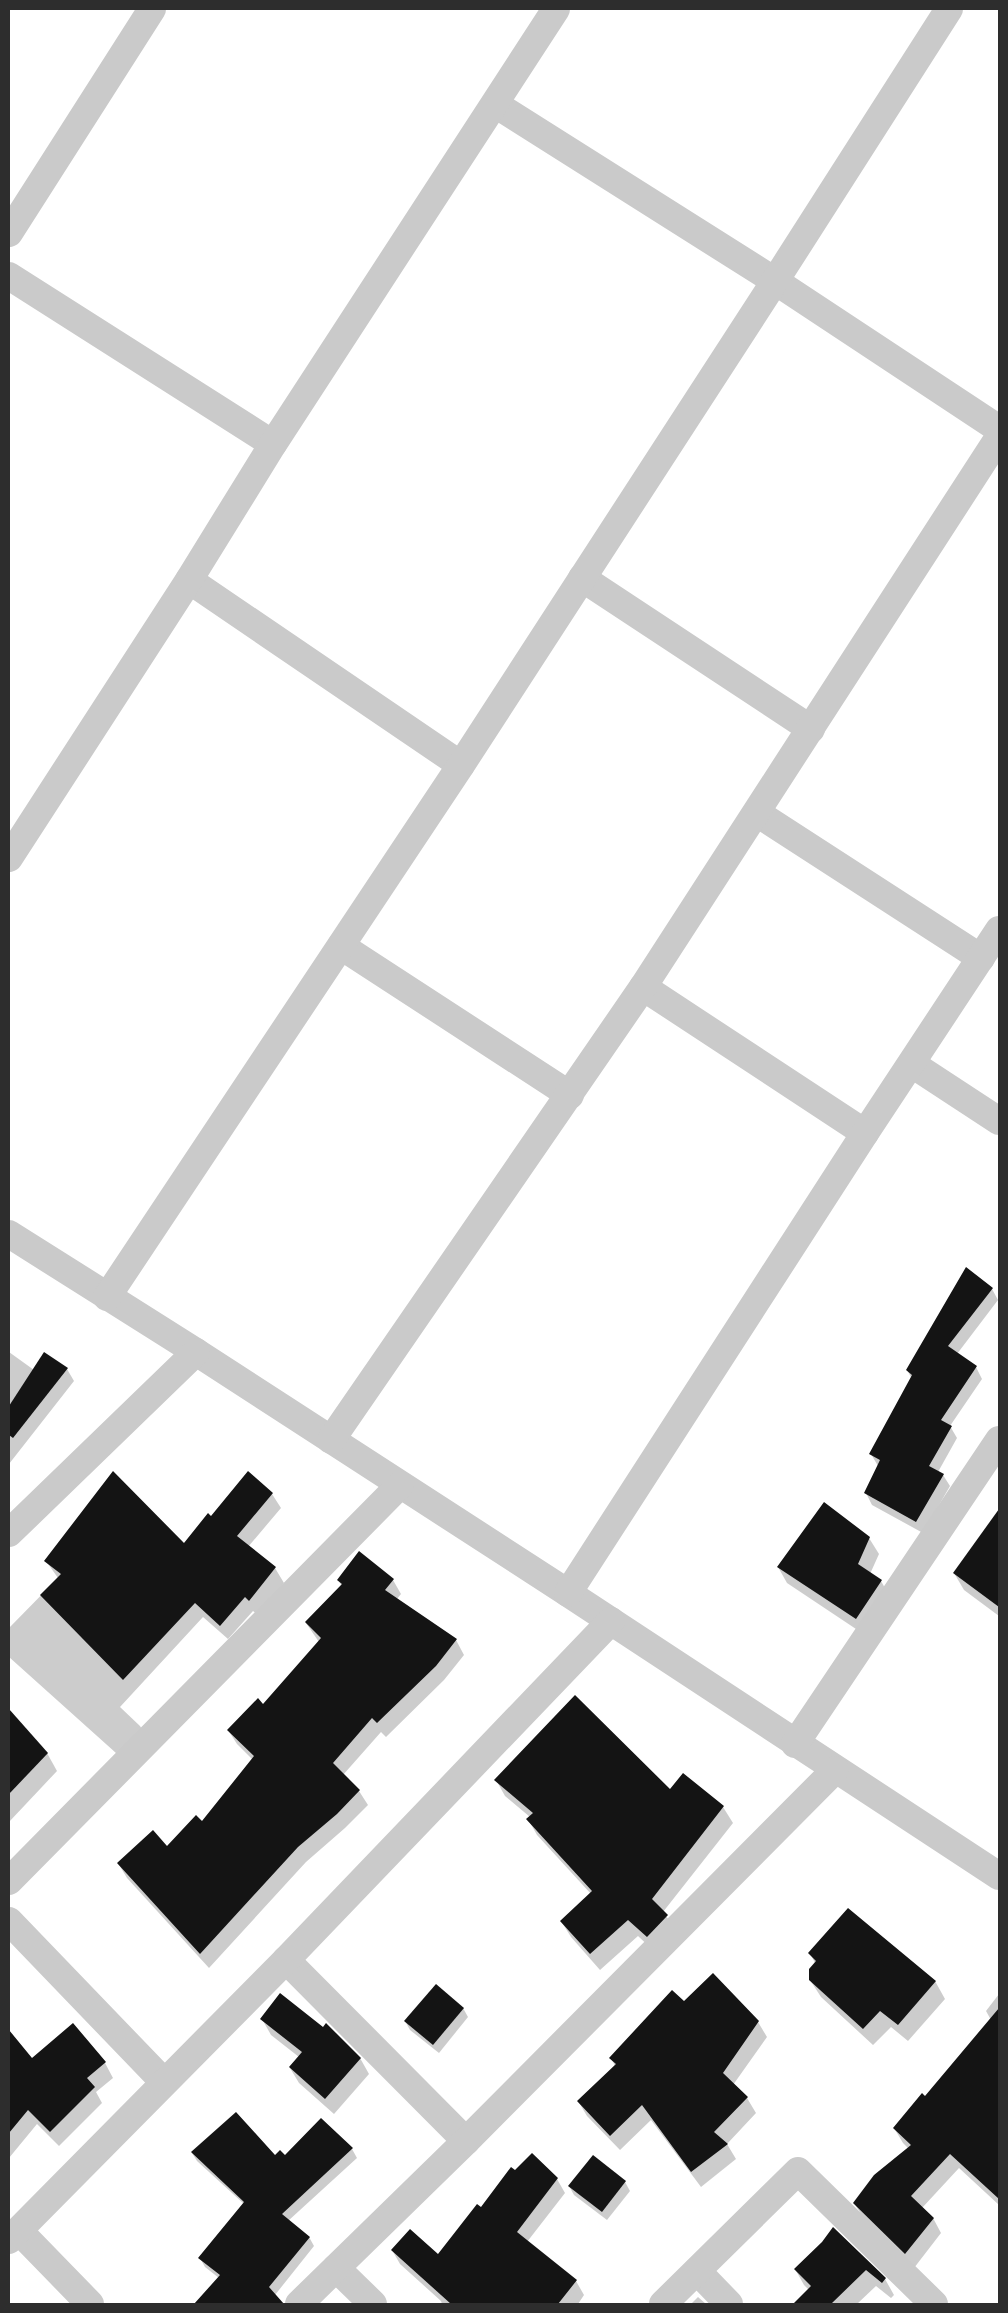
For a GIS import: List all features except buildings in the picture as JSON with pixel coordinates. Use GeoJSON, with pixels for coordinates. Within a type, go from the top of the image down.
{"type":"FeatureCollection","features":[{"type":"Feature","properties":{"kind":"street"},"geometry":{"type":"LineString","coordinates":[[9,233],[152,9]]}},
{"type":"Feature","properties":{"kind":"street"},"geometry":{"type":"LineString","coordinates":[[9,858],[189,580],[273,444],[556,9]]}},
{"type":"Feature","properties":{"kind":"street"},"geometry":{"type":"LineString","coordinates":[[107,1296],[461,766],[949,9]]}},
{"type":"Feature","properties":{"kind":"street"},"geometry":{"type":"LineString","coordinates":[[495,104],[775,281],[999,429]]}},
{"type":"Feature","properties":{"kind":"street"},"geometry":{"type":"LineString","coordinates":[[9,276],[273,444]]}},
{"type":"Feature","properties":{"kind":"street"},"geometry":{"type":"LineString","coordinates":[[331,1440],[644,987],[999,437]]}},
{"type":"Feature","properties":{"kind":"street"},"geometry":{"type":"LineString","coordinates":[[582,578],[811,729]]}},
{"type":"Feature","properties":{"kind":"street"},"geometry":{"type":"LineString","coordinates":[[189,580],[461,766]]}},
{"type":"Feature","properties":{"kind":"street"},"geometry":{"type":"LineString","coordinates":[[757,813],[982,958]]}},
{"type":"Feature","properties":{"kind":"street"},"geometry":{"type":"LineString","coordinates":[[568,1593],[865,1133],[999,930]]}},
{"type":"Feature","properties":{"kind":"street"},"geometry":{"type":"LineString","coordinates":[[340,946],[570,1095]]}},
{"type":"Feature","properties":{"kind":"street"},"geometry":{"type":"LineString","coordinates":[[644,987],[865,1133]]}},
{"type":"Feature","properties":{"kind":"street"},"geometry":{"type":"LineString","coordinates":[[912,1064],[999,1121]]}},
{"type":"Feature","properties":{"kind":"street"},"geometry":{"type":"LineString","coordinates":[[9,1234],[196,1352],[568,1593],[795,1744],[999,1876]]}},
{"type":"Feature","properties":{"kind":"street"},"geometry":{"type":"LineString","coordinates":[[9,1533],[196,1352]]}},
{"type":"Feature","properties":{"kind":"street"},"geometry":{"type":"LineString","coordinates":[[795,1744],[999,1440]]}},
{"type":"Feature","properties":{"kind":"street"},"geometry":{"type":"LineString","coordinates":[[9,1881],[400,1485]]}},
{"type":"Feature","properties":{"kind":"street"},"geometry":{"type":"LineString","coordinates":[[90,2304],[14,2236],[286,1960],[611,1621]]}},
{"type":"Feature","properties":{"kind":"street"},"geometry":{"type":"LineString","coordinates":[[299,2304],[466,2141],[835,1770]]}},
{"type":"Feature","properties":{"kind":"street"},"geometry":{"type":"LineString","coordinates":[[9,1921],[164,2082]]}},
{"type":"Feature","properties":{"kind":"street"},"geometry":{"type":"LineString","coordinates":[[286,1960],[466,2141]]}},
{"type":"Feature","properties":{"kind":"street"},"geometry":{"type":"LineString","coordinates":[[663,2304],[798,2171],[934,2304]]}},
{"type":"Feature","properties":{"kind":"street"},"geometry":{"type":"LineString","coordinates":[[336,2268],[373,2304]]}},
{"type":"Feature","properties":{"kind":"street"},"geometry":{"type":"LineString","coordinates":[[696,2271],[730,2304]]}}]}
